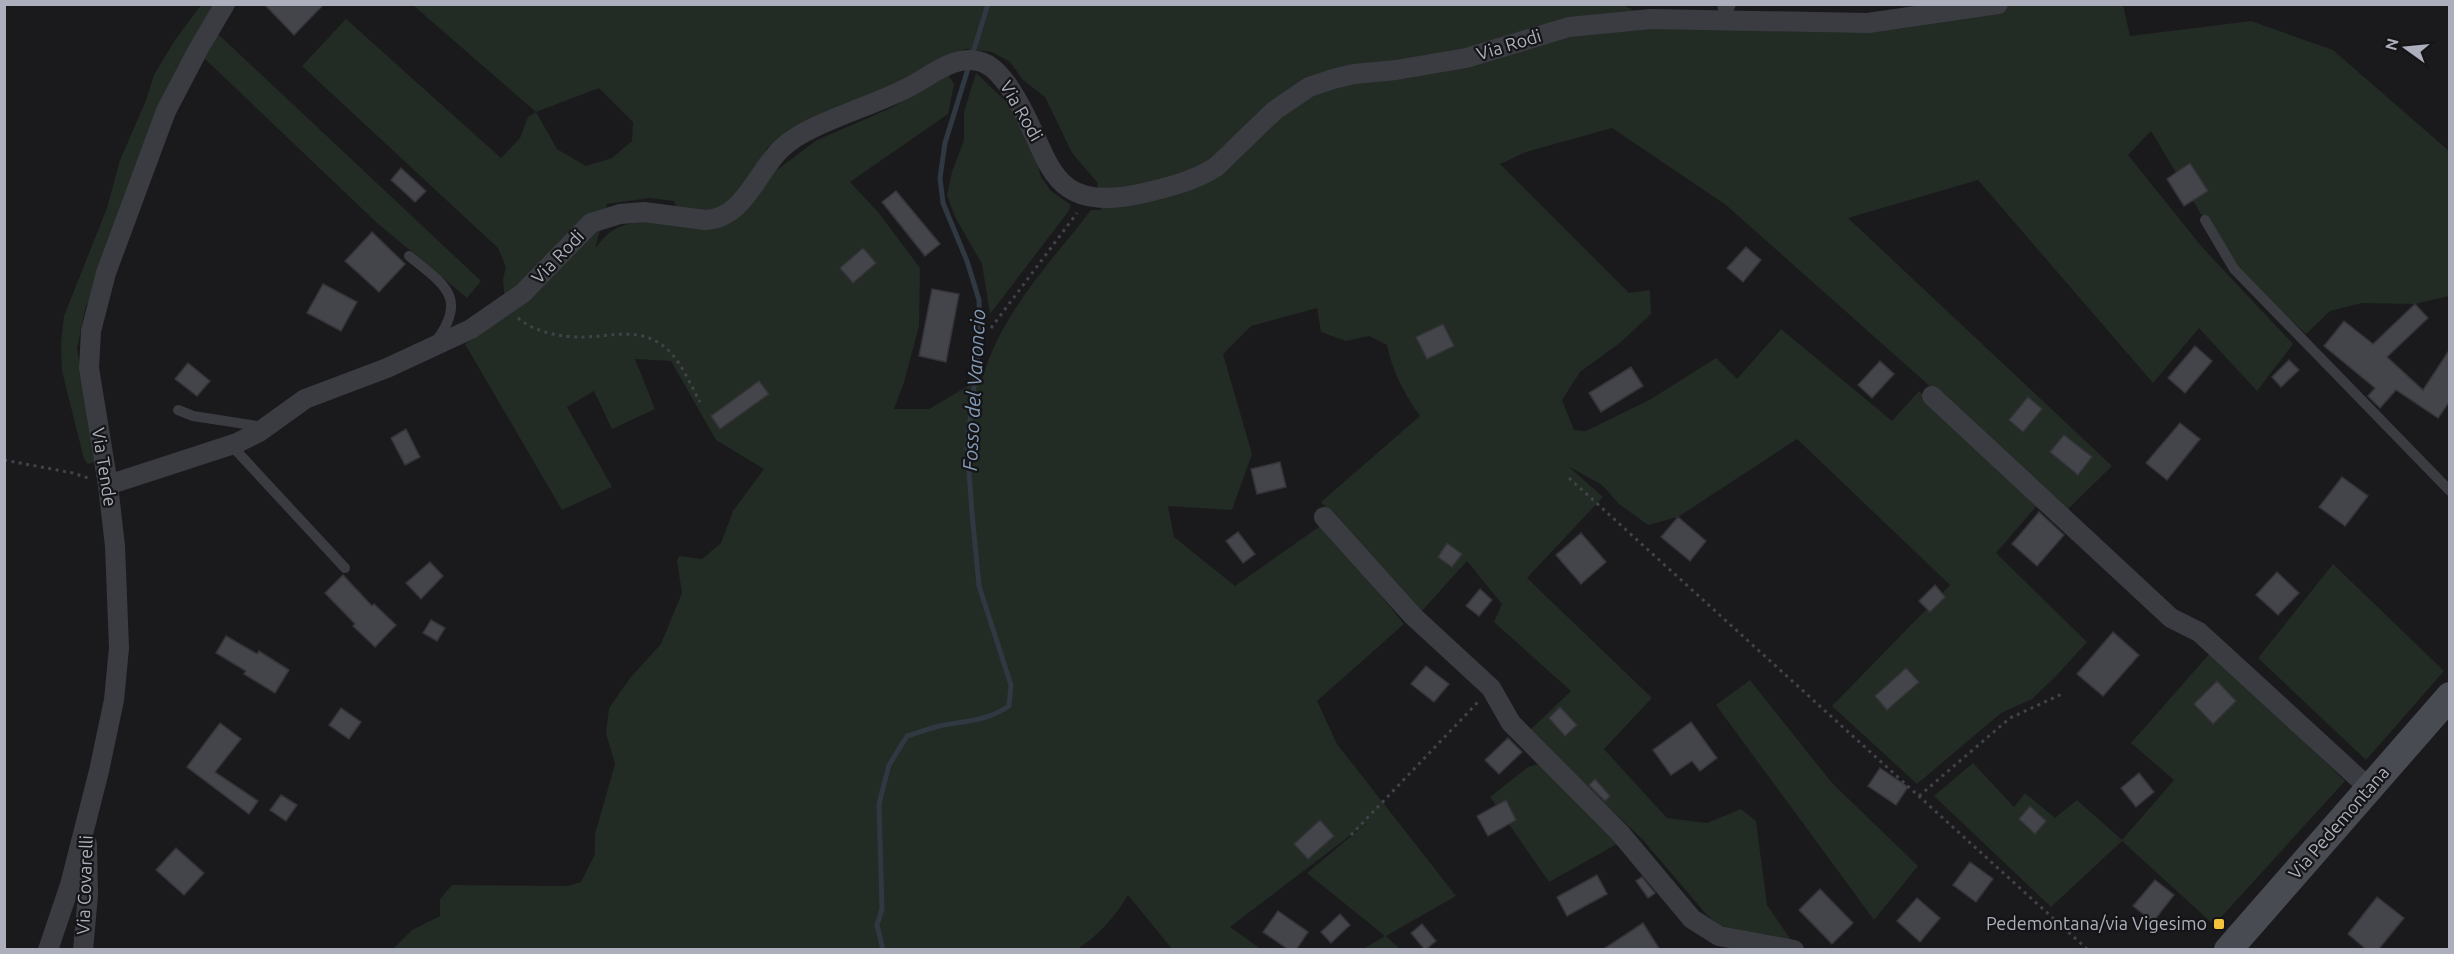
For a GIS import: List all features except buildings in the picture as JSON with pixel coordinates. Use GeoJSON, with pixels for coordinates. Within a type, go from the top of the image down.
{"type":"FeatureCollection","features":[{"type":"Feature","properties":{"kind":"street","name":"Via Tende"},"geometry":{"type":"LineString","coordinates":[[48,950],[67,894],[87,821],[112,710],[119,648],[118,585],[108,485],[89,368],[89,344],[94,313],[106,273],[166,111],[225,4]]}},
{"type":"Feature","properties":{"kind":"street","name":"Via Rodi"},"geometry":{"type":"LineString","coordinates":[[108,485],[231,445],[265,428],[305,399],[428,350],[471,329],[523,293],[591,223],[620,214],[644,212],[714,220],[725,215],[739,204],[782,148],[796,138],[880,102],[964,60],[978,61],[996,70],[1022,107],[1054,175],[1066,188],[1089,197],[1121,198],[1175,185],[1207,173],[1274,111],[1309,87],[1333,78],[1466,58],[1569,27],[1726,10],[1868,23],[1998,4]]}},
{"type":"Feature","properties":{"kind":"street"},"geometry":{"type":"LineString","coordinates":[[1932,396],[2170,618],[2199,632],[2369,788]]}},
{"type":"Feature","properties":{"kind":"street"},"geometry":{"type":"LineString","coordinates":[[1324,518],[1413,616],[1491,688],[1511,723],[1620,833],[1692,919],[1719,936],[1794,950]]}},
{"type":"Feature","properties":{"kind":"street","name":"Via Pedemontana"},"geometry":{"type":"LineString","coordinates":[[2229,950],[2450,696]]}},
{"type":"Feature","properties":{"kind":"street","name":"Via Covarelli"},"geometry":{"type":"LineString","coordinates":[[83,950],[88,896],[87,821]]}},
{"type":"Feature","properties":{"kind":"lane"},"geometry":{"type":"LineString","coordinates":[[2205,220],[2234,269],[2450,491]]}},
{"type":"Feature","properties":{"kind":"lane"},"geometry":{"type":"LineString","coordinates":[[409,256],[447,289],[452,301],[451,314],[445,328],[428,350]]}},
{"type":"Feature","properties":{"kind":"lane"},"geometry":{"type":"LineString","coordinates":[[178,410],[193,416],[265,428]]}},
{"type":"Feature","properties":{"kind":"lane"},"geometry":{"type":"LineString","coordinates":[[231,445],[345,568]]}},
{"type":"Feature","properties":{"kind":"path"},"geometry":{"type":"LineString","coordinates":[[991,328],[1089,197]]}},
{"type":"Feature","properties":{"kind":"path"},"geometry":{"type":"LineString","coordinates":[[509,304],[520,320],[538,330],[580,338],[630,333],[645,336],[669,351],[700,402]]}},
{"type":"Feature","properties":{"kind":"path"},"geometry":{"type":"LineString","coordinates":[[4,460],[73,473],[108,485]]}},
{"type":"Feature","properties":{"kind":"path"},"geometry":{"type":"LineString","coordinates":[[1569,478],[2088,950]]}},
{"type":"Feature","properties":{"kind":"path"},"geometry":{"type":"LineString","coordinates":[[1351,836],[1491,688]]}},
{"type":"Feature","properties":{"kind":"path"},"geometry":{"type":"LineString","coordinates":[[1919,796],[2010,718],[2062,694]]}},
{"type":"Feature","properties":{"kind":"shaded area"},"geometry":{"type":"Polygon","coordinates":[[[1621,4],[1651,19],[1812,22],[1998,5],[2123,5],[2130,36],[2251,21],[2333,50],[2449,151],[2449,296],[2415,304],[2362,303],[2330,311],[2306,334],[2234,269],[2151,131],[2128,155],[2202,247],[2293,344],[2257,391],[2199,328],[2153,383],[1978,180],[1848,218],[2112,466],[2068,509],[1726,205],[1612,128],[1526,152],[1500,164],[1629,293],[1650,290],[1651,314],[1621,342],[1580,372],[1562,400],[1574,430],[1586,431],[1651,399],[1716,358],[1737,379],[1781,329],[1892,421],[1919,391],[2040,502],[1996,553],[2087,642],[2032,699],[2001,713],[1917,784],[1832,706],[1950,585],[1797,439],[1678,517],[1648,525],[1619,504],[1602,485],[1568,466],[1603,497],[1527,578],[1652,698],[1604,749],[1667,818],[1707,823],[1741,809],[1756,821],[1767,905],[1791,940],[1736,931],[1719,925],[1706,914],[1643,840],[1529,731],[1571,691],[1494,622],[1502,604],[1467,561],[1421,612],[1321,502],[1420,416],[1400,382],[1387,345],[1369,336],[1346,341],[1321,332],[1317,308],[1251,326],[1223,354],[1252,454],[1232,510],[1168,506],[1174,537],[1235,586],[1323,524],[1404,624],[1317,701],[1337,744],[1456,896],[1386,936],[1400,949],[1363,949],[1385,936],[1307,873],[1368,822],[1230,927],[1261,949],[1172,949],[1128,895],[1106,925],[1077,949],[393,949],[412,930],[440,916],[440,899],[452,885],[567,886],[581,882],[595,854],[595,834],[615,764],[606,733],[609,708],[630,678],[661,644],[682,593],[677,561],[679,556],[702,559],[721,543],[733,511],[764,469],[716,440],[671,361],[635,359],[655,409],[612,429],[594,391],[567,407],[612,487],[562,510],[465,344],[506,317],[503,279],[506,267],[498,248],[302,66],[346,19],[501,158],[520,138],[528,117],[536,112],[413,5],[1621,4]],[[965,49],[943,63],[869,98],[846,103],[790,130],[766,149],[762,181],[817,140],[891,108],[948,75],[954,84],[948,114],[850,182],[878,212],[920,268],[919,326],[894,409],[929,409],[983,377],[1002,331],[1029,289],[1091,210],[1101,210],[1097,182],[1072,153],[1045,97],[1023,80],[1010,62],[992,52],[965,49]],[[599,88],[536,112],[557,149],[586,166],[612,158],[632,141],[633,122],[599,88]],[[650,198],[607,204],[595,248],[608,234],[625,225],[644,222],[682,224],[674,201],[650,198]]]}},
{"type":"Feature","properties":{"kind":"shaded area"},"geometry":{"type":"Polygon","coordinates":[[[201,5],[215,5],[134,174],[85,310],[77,348],[95,462],[88,464],[84,459],[62,371],[61,344],[64,316],[107,208],[120,160],[145,103],[154,75],[175,40],[201,5]]]}},
{"type":"Feature","properties":{"kind":"shaded area"},"geometry":{"type":"Polygon","coordinates":[[[217,33],[481,281],[467,298],[376,222],[205,59],[217,33]]]}},
{"type":"Feature","properties":{"kind":"shaded area"},"geometry":{"type":"Polygon","coordinates":[[[976,73],[1012,107],[1034,152],[1041,177],[1051,191],[1071,205],[990,314],[982,264],[955,217],[947,195],[952,172],[964,140],[964,112],[976,73]]]}},
{"type":"Feature","properties":{"kind":"shaded area"},"geometry":{"type":"Polygon","coordinates":[[[2333,564],[2444,671],[2366,760],[2258,658],[2333,564]]]}},
{"type":"Feature","properties":{"kind":"shaded area"},"geometry":{"type":"Polygon","coordinates":[[[2211,652],[2345,781],[2214,925],[2122,841],[2051,907],[1934,796],[1973,763],[2014,807],[2025,793],[2055,818],[2077,800],[2122,840],[2174,780],[2131,743],[2211,652]]]}},
{"type":"Feature","properties":{"kind":"shaded area"},"geometry":{"type":"Polygon","coordinates":[[[1750,680],[1832,783],[1918,866],[1874,920],[1716,705],[1750,680]]]}},
{"type":"Feature","properties":{"kind":"shaded area"},"geometry":{"type":"Polygon","coordinates":[[[1538,764],[1617,844],[1549,882],[1490,797],[1528,767],[1538,764]]]}},
{"type":"Feature","properties":{"kind":"waterway","name":"Fosso del Varoncio"},"geometry":{"type":"LineString","coordinates":[[883,950],[877,925],[882,909],[879,804],[889,765],[907,736],[939,726],[984,718],[1009,706],[1011,685],[979,586],[972,513],[967,445],[980,338],[979,300],[967,261],[943,203],[940,178],[945,143],[988,4]]}},
{"type":"Feature","properties":{"kind":"place","name":"Pedemontana/via Vigesimo"},"geometry":{"type":"Point","coordinates":[2219,924]}}]}
